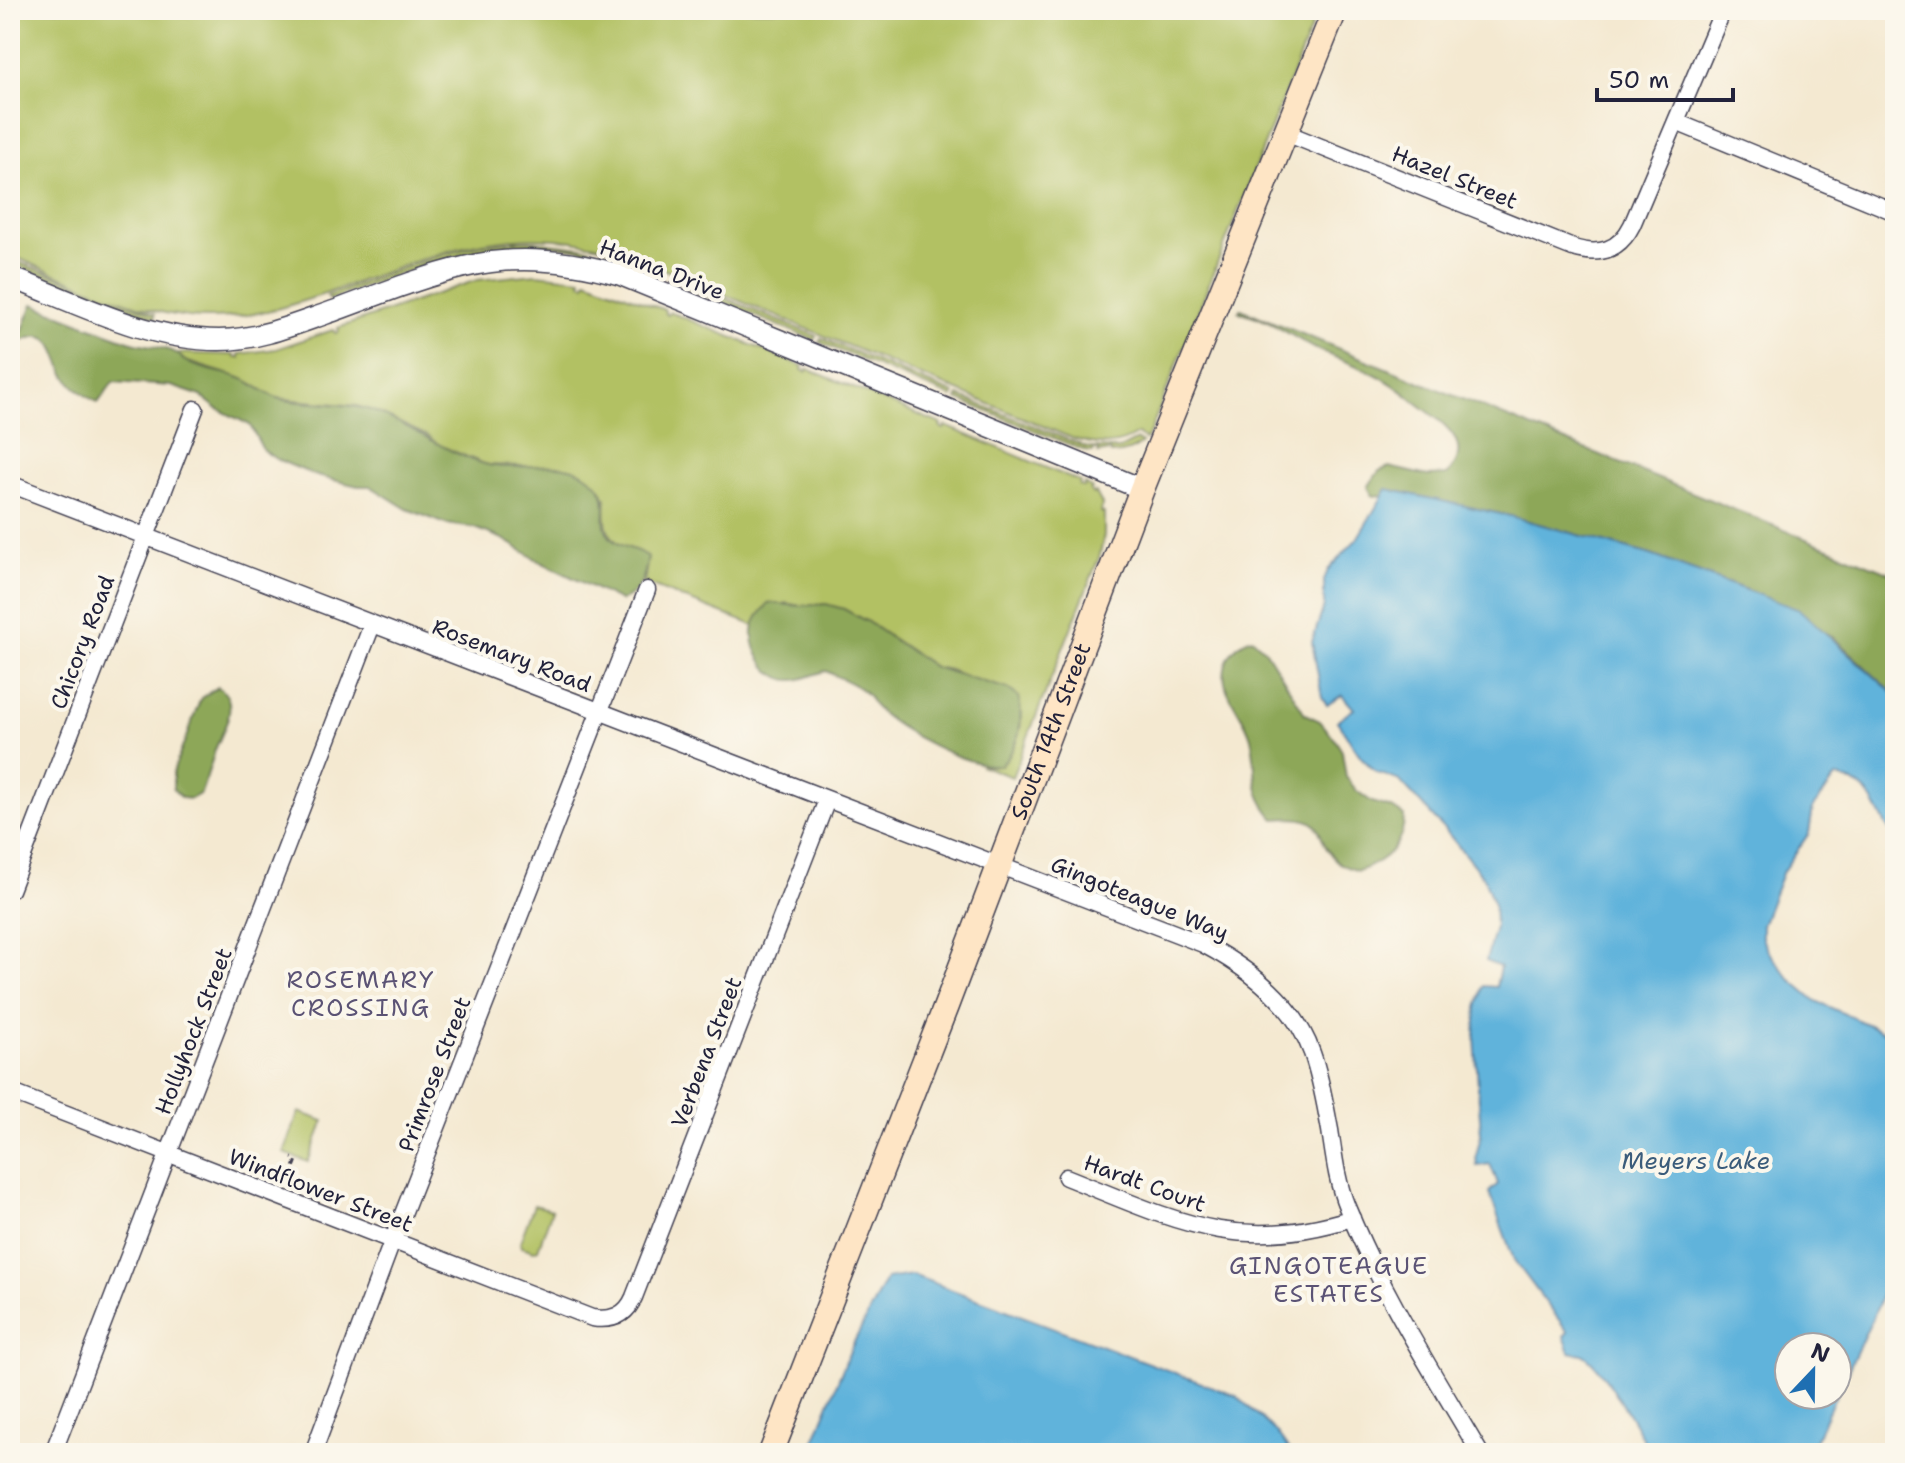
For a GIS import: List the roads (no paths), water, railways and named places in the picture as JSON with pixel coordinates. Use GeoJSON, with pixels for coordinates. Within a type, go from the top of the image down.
{"type":"FeatureCollection","features":[{"type":"Feature","properties":{"kind":"main road","name":"South 14th Street"},"geometry":{"type":"LineString","coordinates":[[771,1453],[1142,489],[1335,10]]}},
{"type":"Feature","properties":{"kind":"street"},"geometry":{"type":"LineString","coordinates":[[1723,10],[1676,122],[1895,212]]}},
{"type":"Feature","properties":{"kind":"street","name":"Hazel Street"},"geometry":{"type":"LineString","coordinates":[[1286,133],[1586,252],[1610,250],[1628,233],[1676,122]]}},
{"type":"Feature","properties":{"kind":"street","name":"Hanna Drive"},"geometry":{"type":"LineString","coordinates":[[10,277],[147,330],[185,338],[220,340],[253,338],[464,267],[542,260],[583,264],[621,275],[1142,489]]}},
{"type":"Feature","properties":{"kind":"street","name":"Chicory Road"},"geometry":{"type":"LineString","coordinates":[[10,890],[195,409]]}},
{"type":"Feature","properties":{"kind":"street","name":"Rosemary Road"},"geometry":{"type":"LineString","coordinates":[[10,484],[999,866]]}},
{"type":"Feature","properties":{"kind":"street","name":"Primrose Street"},"geometry":{"type":"LineString","coordinates":[[313,1453],[392,1242],[647,590]]}},
{"type":"Feature","properties":{"kind":"street","name":"Hollyhock Street"},"geometry":{"type":"LineString","coordinates":[[53,1453],[372,625]]}},
{"type":"Feature","properties":{"kind":"street","name":"Verbena Street"},"geometry":{"type":"LineString","coordinates":[[619,1315],[627,1310],[634,1297],[827,800]]}},
{"type":"Feature","properties":{"kind":"street","name":"Gingoteague Way"},"geometry":{"type":"LineString","coordinates":[[999,866],[1203,944],[1229,958],[1271,992],[1300,1028],[1311,1050],[1320,1079],[1340,1185],[1352,1218],[1386,1289],[1480,1453]]}},
{"type":"Feature","properties":{"kind":"street","name":"Windflower Street"},"geometry":{"type":"LineString","coordinates":[[10,1092],[592,1318],[610,1319],[619,1315]]}},
{"type":"Feature","properties":{"kind":"street","name":"Hardt Court"},"geometry":{"type":"LineString","coordinates":[[1066,1177],[1172,1219],[1238,1234],[1290,1233],[1352,1218]]}},
{"type":"Feature","properties":{"kind":"water","name":"Meyers Lake"},"geometry":{"type":"Polygon","coordinates":[[[1387,489],[1510,516],[1651,555],[1800,610],[1895,695],[1895,838],[1866,791],[1836,777],[1813,808],[1809,833],[1783,871],[1762,925],[1762,939],[1768,951],[1790,979],[1816,1001],[1895,1037],[1895,1252],[1878,1306],[1853,1360],[1853,1331],[1773,1331],[1773,1411],[1829,1411],[1809,1453],[1649,1453],[1629,1415],[1599,1370],[1581,1354],[1570,1352],[1564,1336],[1568,1332],[1514,1260],[1489,1192],[1498,1184],[1490,1164],[1477,1166],[1476,1156],[1481,1135],[1475,1036],[1477,1008],[1483,986],[1496,987],[1500,967],[1486,961],[1495,927],[1494,905],[1484,878],[1446,831],[1400,781],[1376,772],[1361,757],[1337,721],[1354,709],[1342,695],[1327,705],[1322,697],[1312,642],[1324,606],[1324,580],[1328,570],[1357,539],[1387,489]]]}},
{"type":"Feature","properties":{"kind":"water"},"geometry":{"type":"Polygon","coordinates":[[[912,1275],[1237,1396],[1276,1432],[1291,1453],[809,1453],[852,1346],[886,1279],[912,1275]]]}},
{"type":"Feature","properties":{"kind":"district","name":"ROSEMARY CROSSING"},"geometry":{"type":"Point","coordinates":[361,994]}},
{"type":"Feature","properties":{"kind":"district","name":"GINGOTEAGUE ESTATES"},"geometry":{"type":"Point","coordinates":[1329,1280]}}]}
